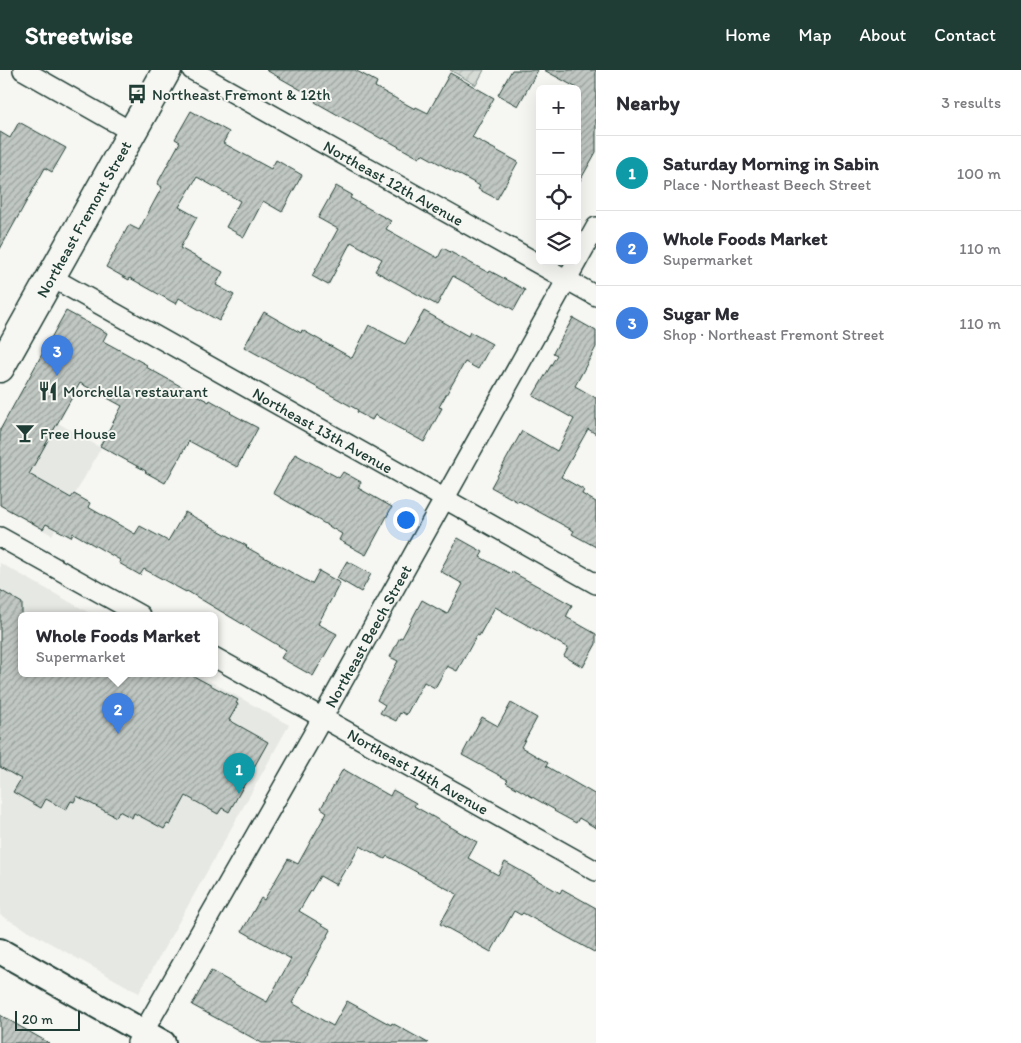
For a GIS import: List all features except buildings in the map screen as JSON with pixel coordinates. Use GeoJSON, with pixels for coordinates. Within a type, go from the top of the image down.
{"type":"FeatureCollection","features":[{"type":"Feature","properties":{"kind":"main road","name":"Northeast Fremont Street"},"geometry":{"type":"LineString","coordinates":[[2,361],[167,70]]}},
{"type":"Feature","properties":{"kind":"street"},"geometry":{"type":"LineString","coordinates":[[22,70],[132,132]]}},
{"type":"Feature","properties":{"kind":"street","name":"Northeast 12th Avenue"},"geometry":{"type":"LineString","coordinates":[[192,70],[596,296]]}},
{"type":"Feature","properties":{"kind":"street","name":"Northeast Beech Street"},"geometry":{"type":"LineString","coordinates":[[148,1039],[322,717],[596,228]]}},
{"type":"Feature","properties":{"kind":"street","name":"Northeast 13th Avenue"},"geometry":{"type":"LineString","coordinates":[[51,277],[596,584]]}},
{"type":"Feature","properties":{"kind":"street"},"geometry":{"type":"LineString","coordinates":[[0,537],[135,612]]}},
{"type":"Feature","properties":{"kind":"street","name":"Northeast 14th Avenue"},"geometry":{"type":"LineString","coordinates":[[218,659],[596,871]]}},
{"type":"Feature","properties":{"kind":"street"},"geometry":{"type":"LineString","coordinates":[[0,951],[148,1039]]}},
{"type":"Feature","properties":{"kind":"shaded area"},"geometry":{"type":"Polygon","coordinates":[[[450,70],[484,70],[476,85],[450,70]]]}},
{"type":"Feature","properties":{"kind":"shaded area"},"geometry":{"type":"Polygon","coordinates":[[[67,314],[106,336],[58,423],[101,448],[52,535],[0,506],[0,433],[67,314]]]}},
{"type":"Feature","properties":{"kind":"shaded area"},"geometry":{"type":"Polygon","coordinates":[[[0,563],[88,612],[18,612],[18,677],[202,677],[289,725],[139,993],[0,915],[0,563]]]}},
{"type":"Feature","properties":{"kind":"place","name":"Northeast Fremont & 12th"},"geometry":{"type":"Point","coordinates":[137,94]}},
{"type":"Feature","properties":{"kind":"place","name":"Sugar Me"},"geometry":{"type":"Point","coordinates":[57,376]}},
{"type":"Feature","properties":{"kind":"place","name":"Morchella restaurant"},"geometry":{"type":"Point","coordinates":[48,391]}},
{"type":"Feature","properties":{"kind":"place","name":"Free House"},"geometry":{"type":"Point","coordinates":[25,433]}},
{"type":"Feature","properties":{"kind":"place","name":"Whole Foods Market"},"geometry":{"type":"Point","coordinates":[118,734]}},
{"type":"Feature","properties":{"kind":"place","name":"Saturday Morning in Sabin"},"geometry":{"type":"Point","coordinates":[239,794]}}]}
